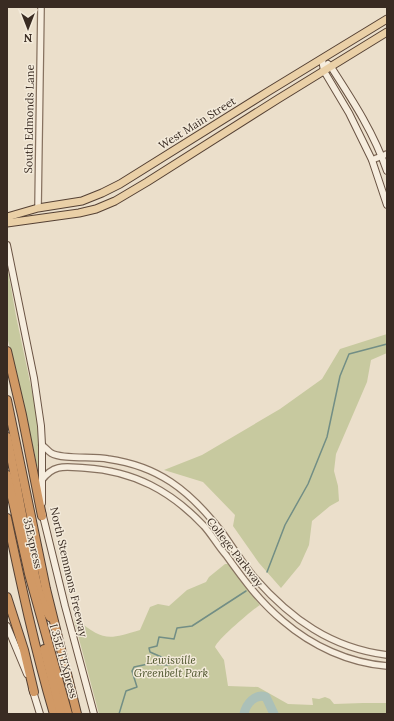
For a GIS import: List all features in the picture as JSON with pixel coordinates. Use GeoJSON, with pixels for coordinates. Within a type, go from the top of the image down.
{"type":"FeatureCollection","features":[{"type":"Feature","properties":{"kind":"highway"},"geometry":{"type":"LineString","coordinates":[[7,351],[22,415],[42,516]]}},
{"type":"Feature","properties":{"kind":"highway"},"geometry":{"type":"LineString","coordinates":[[7,400],[32,528],[77,714]]}},
{"type":"Feature","properties":{"kind":"highway"},"geometry":{"type":"LineString","coordinates":[[7,437],[16,478],[24,529],[33,568],[43,606],[54,622]]}},
{"type":"Feature","properties":{"kind":"highway","name":"35Express"},"geometry":{"type":"LineString","coordinates":[[7,475],[28,574],[40,614]]}},
{"type":"Feature","properties":{"kind":"highway"},"geometry":{"type":"LineString","coordinates":[[7,518],[27,612],[54,714]]}},
{"type":"Feature","properties":{"kind":"highway"},"geometry":{"type":"LineString","coordinates":[[7,597],[24,650],[34,692]]}},
{"type":"Feature","properties":{"kind":"highway"},"geometry":{"type":"LineString","coordinates":[[40,614],[44,648],[61,714]]}},
{"type":"Feature","properties":{"kind":"highway","name":"I 35E TEXpress"},"geometry":{"type":"LineString","coordinates":[[40,614],[68,714]]}},
{"type":"Feature","properties":{"kind":"main road","name":"West Main Street"},"geometry":{"type":"LineString","coordinates":[[7,217],[38,208],[82,201],[102,193],[387,20]]}},
{"type":"Feature","properties":{"kind":"main road","name":"West Main Street"},"geometry":{"type":"LineString","coordinates":[[7,224],[70,215],[96,209],[124,196],[387,32]]}},
{"type":"Feature","properties":{"kind":"main road"},"geometry":{"type":"LineString","coordinates":[[322,59],[331,67],[362,116],[384,155],[387,171]]}},
{"type":"Feature","properties":{"kind":"main road"},"geometry":{"type":"LineString","coordinates":[[322,59],[324,71],[349,113],[372,160],[387,205]]}},
{"type":"Feature","properties":{"kind":"main road"},"geometry":{"type":"LineString","coordinates":[[140,171],[147,182]]}},
{"type":"Feature","properties":{"kind":"main road"},"geometry":{"type":"LineString","coordinates":[[7,231],[11,224],[16,222]]}},
{"type":"Feature","properties":{"kind":"main road","name":"North Stemmons Freeway"},"geometry":{"type":"LineString","coordinates":[[7,245],[34,378],[42,444],[42,516],[94,714]]}},
{"type":"Feature","properties":{"kind":"main road"},"geometry":{"type":"LineString","coordinates":[[7,626],[34,692],[40,714]]}},
{"type":"Feature","properties":{"kind":"street","name":"South Edmonds Lane"},"geometry":{"type":"LineString","coordinates":[[38,208],[41,7]]}},
{"type":"Feature","properties":{"kind":"street"},"geometry":{"type":"LineString","coordinates":[[372,160],[384,155]]}},
{"type":"Feature","properties":{"kind":"street","name":"College Parkway"},"geometry":{"type":"LineString","coordinates":[[42,444],[50,453],[58,456],[107,459],[142,468],[170,481],[196,502],[224,535],[254,577],[292,615],[307,626],[338,642],[366,652],[387,655]]}},
{"type":"Feature","properties":{"kind":"street","name":"College Parkway"},"geometry":{"type":"LineString","coordinates":[[42,480],[47,472],[54,468],[62,467],[107,470],[126,474],[167,494],[178,502],[204,527],[265,605],[302,636],[335,653],[374,664],[387,666]]}},
{"type":"Feature","properties":{"kind":"street"},"geometry":{"type":"LineString","coordinates":[[138,479],[142,468]]}},
{"type":"Feature","properties":{"kind":"street"},"geometry":{"type":"LineString","coordinates":[[228,559],[237,553]]}},
{"type":"Feature","properties":{"kind":"green space"},"geometry":{"type":"Polygon","coordinates":[[[7,265],[37,415],[38,470],[17,374],[7,337],[7,265]]]}},
{"type":"Feature","properties":{"kind":"green space"},"geometry":{"type":"Polygon","coordinates":[[[387,334],[387,353],[371,360],[367,382],[336,454],[334,471],[338,486],[339,501],[330,506],[312,521],[309,545],[300,565],[281,588],[259,563],[233,526],[235,515],[203,482],[164,470],[202,455],[280,409],[322,379],[340,349],[387,334]]]}},
{"type":"Feature","properties":{"kind":"green space","name":"Lewisville Greenbelt Park"},"geometry":{"type":"Polygon","coordinates":[[[225,564],[228,564],[260,605],[228,632],[215,647],[224,660],[228,686],[258,687],[288,704],[313,705],[312,698],[319,699],[325,697],[330,699],[334,704],[387,703],[387,714],[99,714],[74,620],[76,619],[100,635],[106,636],[120,636],[140,630],[150,607],[158,604],[169,606],[187,590],[206,582],[209,577],[225,564]]]}},
{"type":"Feature","properties":{"kind":"waterway"},"geometry":{"type":"LineString","coordinates":[[267,572],[285,525],[308,484],[327,437],[340,376],[349,354],[387,344]]}},
{"type":"Feature","properties":{"kind":"waterway"},"geometry":{"type":"LineString","coordinates":[[119,714],[126,691],[137,687],[132,671],[134,667],[148,664],[169,665],[173,662],[150,652],[149,648],[157,646],[159,637],[174,639],[177,628],[192,626],[246,591]]}},
{"type":"Feature","properties":{"kind":"waterway"},"geometry":{"type":"LineString","coordinates":[[244,714],[249,703],[255,698],[262,696],[266,697],[274,714]]}}]}
